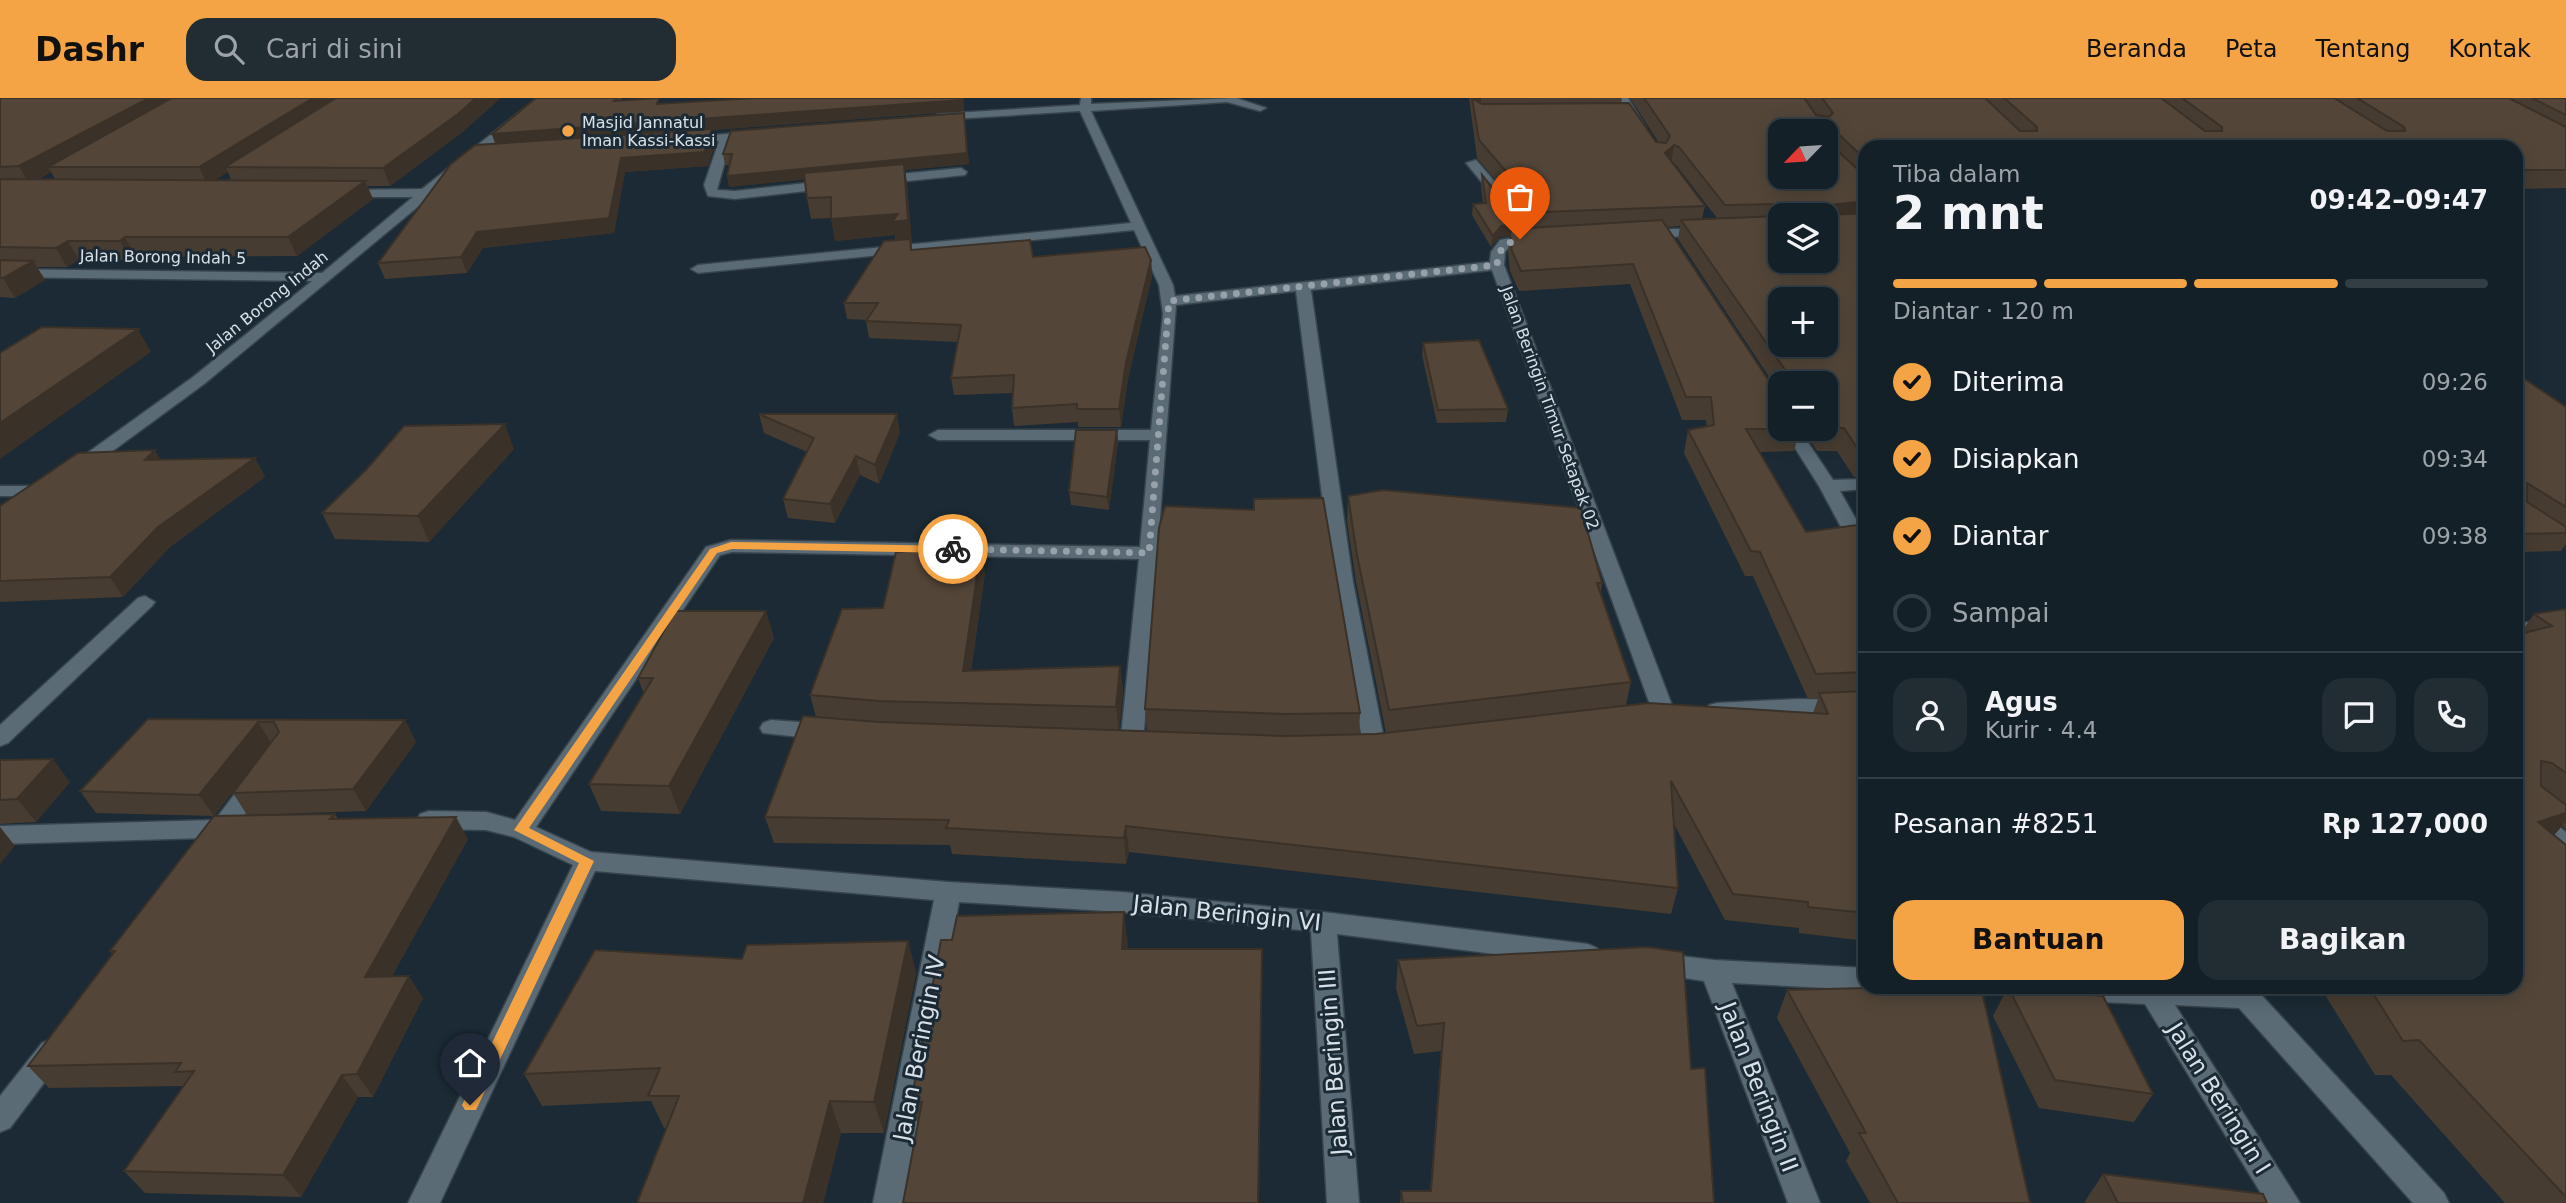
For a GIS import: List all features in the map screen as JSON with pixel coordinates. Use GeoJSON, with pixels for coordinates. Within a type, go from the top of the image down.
{"type":"FeatureCollection","features":[{"type":"Feature","properties":{"kind":"street","name":"Jalan Borong Indah"},"geometry":{"type":"LineString","coordinates":[[21,505],[180,395],[326,277],[472,153],[544,98]]}},
{"type":"Feature","properties":{"kind":"street"},"geometry":{"type":"LineString","coordinates":[[965,115],[973,98]]}},
{"type":"Feature","properties":{"kind":"street"},"geometry":{"type":"LineString","coordinates":[[1623,98],[1645,135]]}},
{"type":"Feature","properties":{"kind":"street"},"geometry":{"type":"LineString","coordinates":[[926,118],[1085,104],[1227,99],[1260,108]]}},
{"type":"Feature","properties":{"kind":"street"},"geometry":{"type":"LineString","coordinates":[[1085,104],[1166,285],[1169,301],[1132,744]]}},
{"type":"Feature","properties":{"kind":"street"},"geometry":{"type":"LineString","coordinates":[[1617,115],[1631,115]]}},
{"type":"Feature","properties":{"kind":"street"},"geometry":{"type":"LineString","coordinates":[[675,141],[763,133]]}},
{"type":"Feature","properties":{"kind":"street"},"geometry":{"type":"LineString","coordinates":[[726,137],[710,185],[712,193],[735,195],[841,184]]}},
{"type":"Feature","properties":{"kind":"street"},"geometry":{"type":"LineString","coordinates":[[472,153],[500,153]]}},
{"type":"Feature","properties":{"kind":"street","name":"Jalan Beringin Timur Setapak 02"},"geometry":{"type":"LineString","coordinates":[[1472,163],[1541,237],[1505,243],[1499,252],[1497,265],[1664,713]]}},
{"type":"Feature","properties":{"kind":"street"},"geometry":{"type":"LineString","coordinates":[[867,181],[961,172]]}},
{"type":"Feature","properties":{"kind":"street"},"geometry":{"type":"LineString","coordinates":[[326,193],[425,193]]}},
{"type":"Feature","properties":{"kind":"street"},"geometry":{"type":"LineString","coordinates":[[698,269],[1139,226]]}},
{"type":"Feature","properties":{"kind":"street"},"geometry":{"type":"LineString","coordinates":[[1625,234],[1668,239],[1717,228]]}},
{"type":"Feature","properties":{"kind":"street"},"geometry":{"type":"LineString","coordinates":[[1169,301],[1497,265]]}},
{"type":"Feature","properties":{"kind":"street","name":"Jalan Borong Indah 5"},"geometry":{"type":"LineString","coordinates":[[0,273],[326,277]]}},
{"type":"Feature","properties":{"kind":"street"},"geometry":{"type":"LineString","coordinates":[[1303,286],[1364,750],[1401,746]]}},
{"type":"Feature","properties":{"kind":"street"},"geometry":{"type":"LineString","coordinates":[[938,435],[1159,435]]}},
{"type":"Feature","properties":{"kind":"street"},"geometry":{"type":"LineString","coordinates":[[1799,441],[1858,540]]}},
{"type":"Feature","properties":{"kind":"street"},"geometry":{"type":"LineString","coordinates":[[1828,486],[1858,484]]}},
{"type":"Feature","properties":{"kind":"street"},"geometry":{"type":"LineString","coordinates":[[0,491],[52,485]]}},
{"type":"Feature","properties":{"kind":"street"},"geometry":{"type":"LineString","coordinates":[[521,830],[713,551],[731,545],[1149,553]]}},
{"type":"Feature","properties":{"kind":"street"},"geometry":{"type":"LineString","coordinates":[[0,738],[145,602]]}},
{"type":"Feature","properties":{"kind":"street"},"geometry":{"type":"LineString","coordinates":[[2523,629],[2566,622]]}},
{"type":"Feature","properties":{"kind":"street"},"geometry":{"type":"LineString","coordinates":[[1638,716],[1797,706],[1858,707]]}},
{"type":"Feature","properties":{"kind":"street"},"geometry":{"type":"LineString","coordinates":[[771,728],[850,734]]}},
{"type":"Feature","properties":{"kind":"street"},"geometry":{"type":"LineString","coordinates":[[1095,743],[1156,745]]}},
{"type":"Feature","properties":{"kind":"street"},"geometry":{"type":"LineString","coordinates":[[197,860],[271,763]]}},
{"type":"Feature","properties":{"kind":"street"},"geometry":{"type":"LineString","coordinates":[[2523,811],[2566,845]]}},
{"type":"Feature","properties":{"kind":"street"},"geometry":{"type":"LineString","coordinates":[[401,821],[486,821],[521,830],[587,861],[424,1203]]}},
{"type":"Feature","properties":{"kind":"street"},"geometry":{"type":"LineString","coordinates":[[0,835],[263,826]]}},
{"type":"Feature","properties":{"kind":"street","name":"Jalan Beringin VI"},"geometry":{"type":"LineString","coordinates":[[587,861],[948,892],[1122,902],[1322,922],[1606,957]]}},
{"type":"Feature","properties":{"kind":"street","name":"Jalan Beringin IV"},"geometry":{"type":"LineString","coordinates":[[889,1203],[948,892]]}},
{"type":"Feature","properties":{"kind":"street","name":"Jalan Beringin III"},"geometry":{"type":"LineString","coordinates":[[1322,922],[1343,1203]]}},
{"type":"Feature","properties":{"kind":"street"},"geometry":{"type":"LineString","coordinates":[[1633,961],[1714,971],[1858,979]]}},
{"type":"Feature","properties":{"kind":"street","name":"Jalan Beringin II"},"geometry":{"type":"LineString","coordinates":[[1714,971],[1804,1203]]}},
{"type":"Feature","properties":{"kind":"street","name":"Jalan Beringin I"},"geometry":{"type":"LineString","coordinates":[[2154,994],[2284,1203]]}},
{"type":"Feature","properties":{"kind":"street"},"geometry":{"type":"LineString","coordinates":[[2244,994],[2433,1203]]}},
{"type":"Feature","properties":{"kind":"street"},"geometry":{"type":"LineString","coordinates":[[0,1119],[66,1032]]}},
{"type":"Feature","properties":{"kind":"building"},"geometry":{"type":"Polygon","coordinates":[[[2,98],[149,98],[19,166],[0,167],[2,98]]]}},
{"type":"Feature","properties":{"kind":"building"},"geometry":{"type":"Polygon","coordinates":[[[172,98],[313,98],[199,167],[48,167],[172,98]]]}},
{"type":"Feature","properties":{"kind":"building"},"geometry":{"type":"Polygon","coordinates":[[[336,98],[476,98],[383,168],[225,167],[336,98]]]}},
{"type":"Feature","properties":{"kind":"building"},"geometry":{"type":"Polygon","coordinates":[[[536,98],[617,98],[614,101],[659,98],[657,104],[755,98],[963,100],[492,134],[536,98]]]}},
{"type":"Feature","properties":{"kind":"building"},"geometry":{"type":"Polygon","coordinates":[[[1472,98],[1482,104],[1629,103],[1656,142],[1666,143],[1670,136],[1644,98],[1804,98],[1816,115],[1829,117],[1833,113],[1822,98],[1985,98],[2020,131],[2037,131],[2037,127],[2004,98],[2161,98],[2205,131],[2222,131],[2222,127],[2182,98],[2334,98],[2387,131],[2405,131],[2404,127],[2357,98],[2509,98],[2566,127],[2566,170],[2523,170],[2523,140],[1858,140],[1858,152],[1838,134],[1838,119],[1768,119],[1768,189],[1838,189],[1838,151],[1858,170],[1858,202],[1725,205],[1679,147],[1674,145],[1665,153],[1705,206],[1541,212],[1479,140],[1472,98]]]}},
{"type":"Feature","properties":{"kind":"building"},"geometry":{"type":"Polygon","coordinates":[[[2532,98],[2566,98],[2566,115],[2532,98]]]}},
{"type":"Feature","properties":{"kind":"building"},"geometry":{"type":"Polygon","coordinates":[[[964,113],[967,153],[727,176],[732,154],[723,154],[731,131],[964,113]]]}},
{"type":"Feature","properties":{"kind":"building"},"geometry":{"type":"Polygon","coordinates":[[[712,129],[704,152],[621,158],[609,218],[477,232],[461,257],[378,263],[451,164],[475,145],[712,129]]]}},
{"type":"Feature","properties":{"kind":"building"},"geometry":{"type":"Polygon","coordinates":[[[904,164],[908,220],[892,222],[898,214],[831,219],[831,197],[807,198],[804,173],[904,164]]]}},
{"type":"Feature","properties":{"kind":"building"},"geometry":{"type":"Polygon","coordinates":[[[1482,175],[1521,223],[1501,226],[1493,236],[1473,204],[1486,203],[1482,175]]]}},
{"type":"Feature","properties":{"kind":"building"},"geometry":{"type":"Polygon","coordinates":[[[0,179],[365,181],[288,237],[125,237],[120,241],[68,241],[56,248],[0,247],[0,179]]]}},
{"type":"Feature","properties":{"kind":"building"},"geometry":{"type":"Polygon","coordinates":[[[1858,213],[1858,449],[1844,428],[1838,428],[1838,371],[1786,371],[1776,357],[1838,357],[1838,287],[1768,287],[1768,345],[1681,220],[1768,216],[1768,273],[1838,273],[1838,215],[1858,213]]]}},
{"type":"Feature","properties":{"kind":"building"},"geometry":{"type":"Polygon","coordinates":[[[1662,220],[1768,379],[1768,429],[1746,429],[1806,532],[1858,527],[1858,672],[1816,674],[1760,552],[1751,551],[1688,430],[1714,425],[1711,397],[1686,397],[1633,264],[1521,271],[1512,251],[1510,233],[1513,229],[1662,220]]]}},
{"type":"Feature","properties":{"kind":"building"},"geometry":{"type":"Polygon","coordinates":[[[910,239],[911,250],[1030,240],[1033,257],[1145,247],[1151,260],[1126,362],[1119,409],[1077,409],[1077,404],[1012,408],[1014,375],[951,378],[961,325],[866,321],[878,303],[844,303],[884,241],[910,239]]]}},
{"type":"Feature","properties":{"kind":"building"},"geometry":{"type":"Polygon","coordinates":[[[0,260],[33,261],[0,278],[0,260]]]}},
{"type":"Feature","properties":{"kind":"building"},"geometry":{"type":"Polygon","coordinates":[[[42,327],[138,329],[0,423],[0,353],[42,327]]]}},
{"type":"Feature","properties":{"kind":"building"},"geometry":{"type":"Polygon","coordinates":[[[1479,340],[1508,409],[1438,410],[1423,343],[1479,340]]]}},
{"type":"Feature","properties":{"kind":"building"},"geometry":{"type":"Polygon","coordinates":[[[2523,378],[2566,407],[2566,507],[2527,483],[2527,502],[2566,527],[2566,533],[2523,534],[2523,378]]]}},
{"type":"Feature","properties":{"kind":"building"},"geometry":{"type":"Polygon","coordinates":[[[759,414],[897,414],[875,465],[856,456],[830,504],[783,499],[814,438],[759,414]]]}},
{"type":"Feature","properties":{"kind":"building"},"geometry":{"type":"Polygon","coordinates":[[[505,424],[418,516],[322,513],[366,470],[404,426],[505,424]]]}},
{"type":"Feature","properties":{"kind":"building"},"geometry":{"type":"Polygon","coordinates":[[[1076,430],[1117,430],[1107,497],[1069,492],[1076,430]]]}},
{"type":"Feature","properties":{"kind":"building"},"geometry":{"type":"Polygon","coordinates":[[[155,450],[145,460],[255,458],[158,527],[110,577],[0,581],[0,506],[78,453],[155,450]]]}},
{"type":"Feature","properties":{"kind":"building"},"geometry":{"type":"Polygon","coordinates":[[[1383,490],[1581,508],[1602,583],[1597,583],[1631,682],[1389,710],[1357,555],[1348,496],[1383,490]]]}},
{"type":"Feature","properties":{"kind":"building"},"geometry":{"type":"Polygon","coordinates":[[[1323,498],[1360,713],[1286,714],[1145,709],[1159,528],[1165,506],[1254,510],[1254,499],[1323,498]]]}},
{"type":"Feature","properties":{"kind":"building"},"geometry":{"type":"Polygon","coordinates":[[[981,548],[963,671],[1120,666],[1116,707],[879,701],[810,695],[842,609],[883,608],[896,552],[981,548]]]}},
{"type":"Feature","properties":{"kind":"building"},"geometry":{"type":"Polygon","coordinates":[[[2566,609],[2566,773],[2552,763],[2541,761],[2541,786],[2566,805],[2566,813],[2538,822],[2566,845],[2566,1197],[2419,1040],[2403,1041],[2373,994],[2523,994],[2523,633],[2552,626],[2534,614],[2566,609]]]}},
{"type":"Feature","properties":{"kind":"building"},"geometry":{"type":"Polygon","coordinates":[[[675,611],[766,611],[669,786],[589,784],[653,678],[638,678],[675,611]]]}},
{"type":"Feature","properties":{"kind":"building"},"geometry":{"type":"Polygon","coordinates":[[[1858,691],[1858,912],[1808,907],[1808,902],[1733,894],[1671,781],[1678,888],[1126,826],[1124,838],[946,828],[949,820],[765,817],[803,716],[879,722],[1286,736],[1376,734],[1648,703],[1828,714],[1819,693],[1858,691]]]}},
{"type":"Feature","properties":{"kind":"building"},"geometry":{"type":"Polygon","coordinates":[[[148,719],[405,720],[353,789],[233,793],[279,732],[274,722],[258,722],[199,795],[80,791],[148,719]]]}},
{"type":"Feature","properties":{"kind":"building"},"geometry":{"type":"Polygon","coordinates":[[[53,759],[17,799],[0,800],[0,760],[53,759]]]}},
{"type":"Feature","properties":{"kind":"building"},"geometry":{"type":"Polygon","coordinates":[[[335,814],[330,819],[456,817],[365,977],[409,976],[357,1074],[342,1075],[283,1175],[124,1171],[194,1071],[175,1072],[181,1063],[28,1066],[115,951],[110,951],[214,816],[335,814]]]}},
{"type":"Feature","properties":{"kind":"building"},"geometry":{"type":"Polygon","coordinates":[[[1124,912],[1122,949],[1262,949],[1258,1203],[903,1203],[922,1102],[911,1102],[941,940],[952,940],[957,916],[1124,912]]]}},
{"type":"Feature","properties":{"kind":"building"},"geometry":{"type":"Polygon","coordinates":[[[908,941],[874,1102],[830,1101],[803,1203],[637,1203],[679,1096],[648,1096],[660,1068],[524,1074],[595,950],[742,959],[747,945],[908,941]]]}},
{"type":"Feature","properties":{"kind":"building"},"geometry":{"type":"Polygon","coordinates":[[[1647,947],[1683,952],[1691,1069],[1705,1068],[1714,1203],[1403,1203],[1401,1191],[1431,1191],[1444,1023],[1417,1026],[1398,960],[1647,947]]]}},
{"type":"Feature","properties":{"kind":"building"},"geometry":{"type":"Polygon","coordinates":[[[1858,988],[1858,994],[1983,994],[2030,1203],[1898,1203],[1859,1133],[1866,1133],[1787,990],[1858,988]]]}},
{"type":"Feature","properties":{"kind":"building"},"geometry":{"type":"Polygon","coordinates":[[[2012,994],[2103,996],[2153,1094],[2055,1080],[2012,994]]]}},
{"type":"Feature","properties":{"kind":"building"},"geometry":{"type":"Polygon","coordinates":[[[2103,1174],[2263,1194],[2267,1203],[2118,1203],[2103,1174]]]}},
{"type":"Feature","properties":{"kind":"way so far"},"geometry":{"type":"LineString","coordinates":[[953,549],[1149,553],[1169,301],[1497,265],[1499,252],[1505,243],[1520,239]]}},
{"type":"Feature","properties":{"kind":"place","name":"Masjid Jannatul Iman Kassi-Kassi"},"geometry":{"type":"Point","coordinates":[568,131]}},
{"type":"Feature","properties":{"kind":"route"},"geometry":{"type":"LineString","coordinates":[[470,1105],[587,861],[521,830],[713,551],[731,545],[953,549]]}}]}
